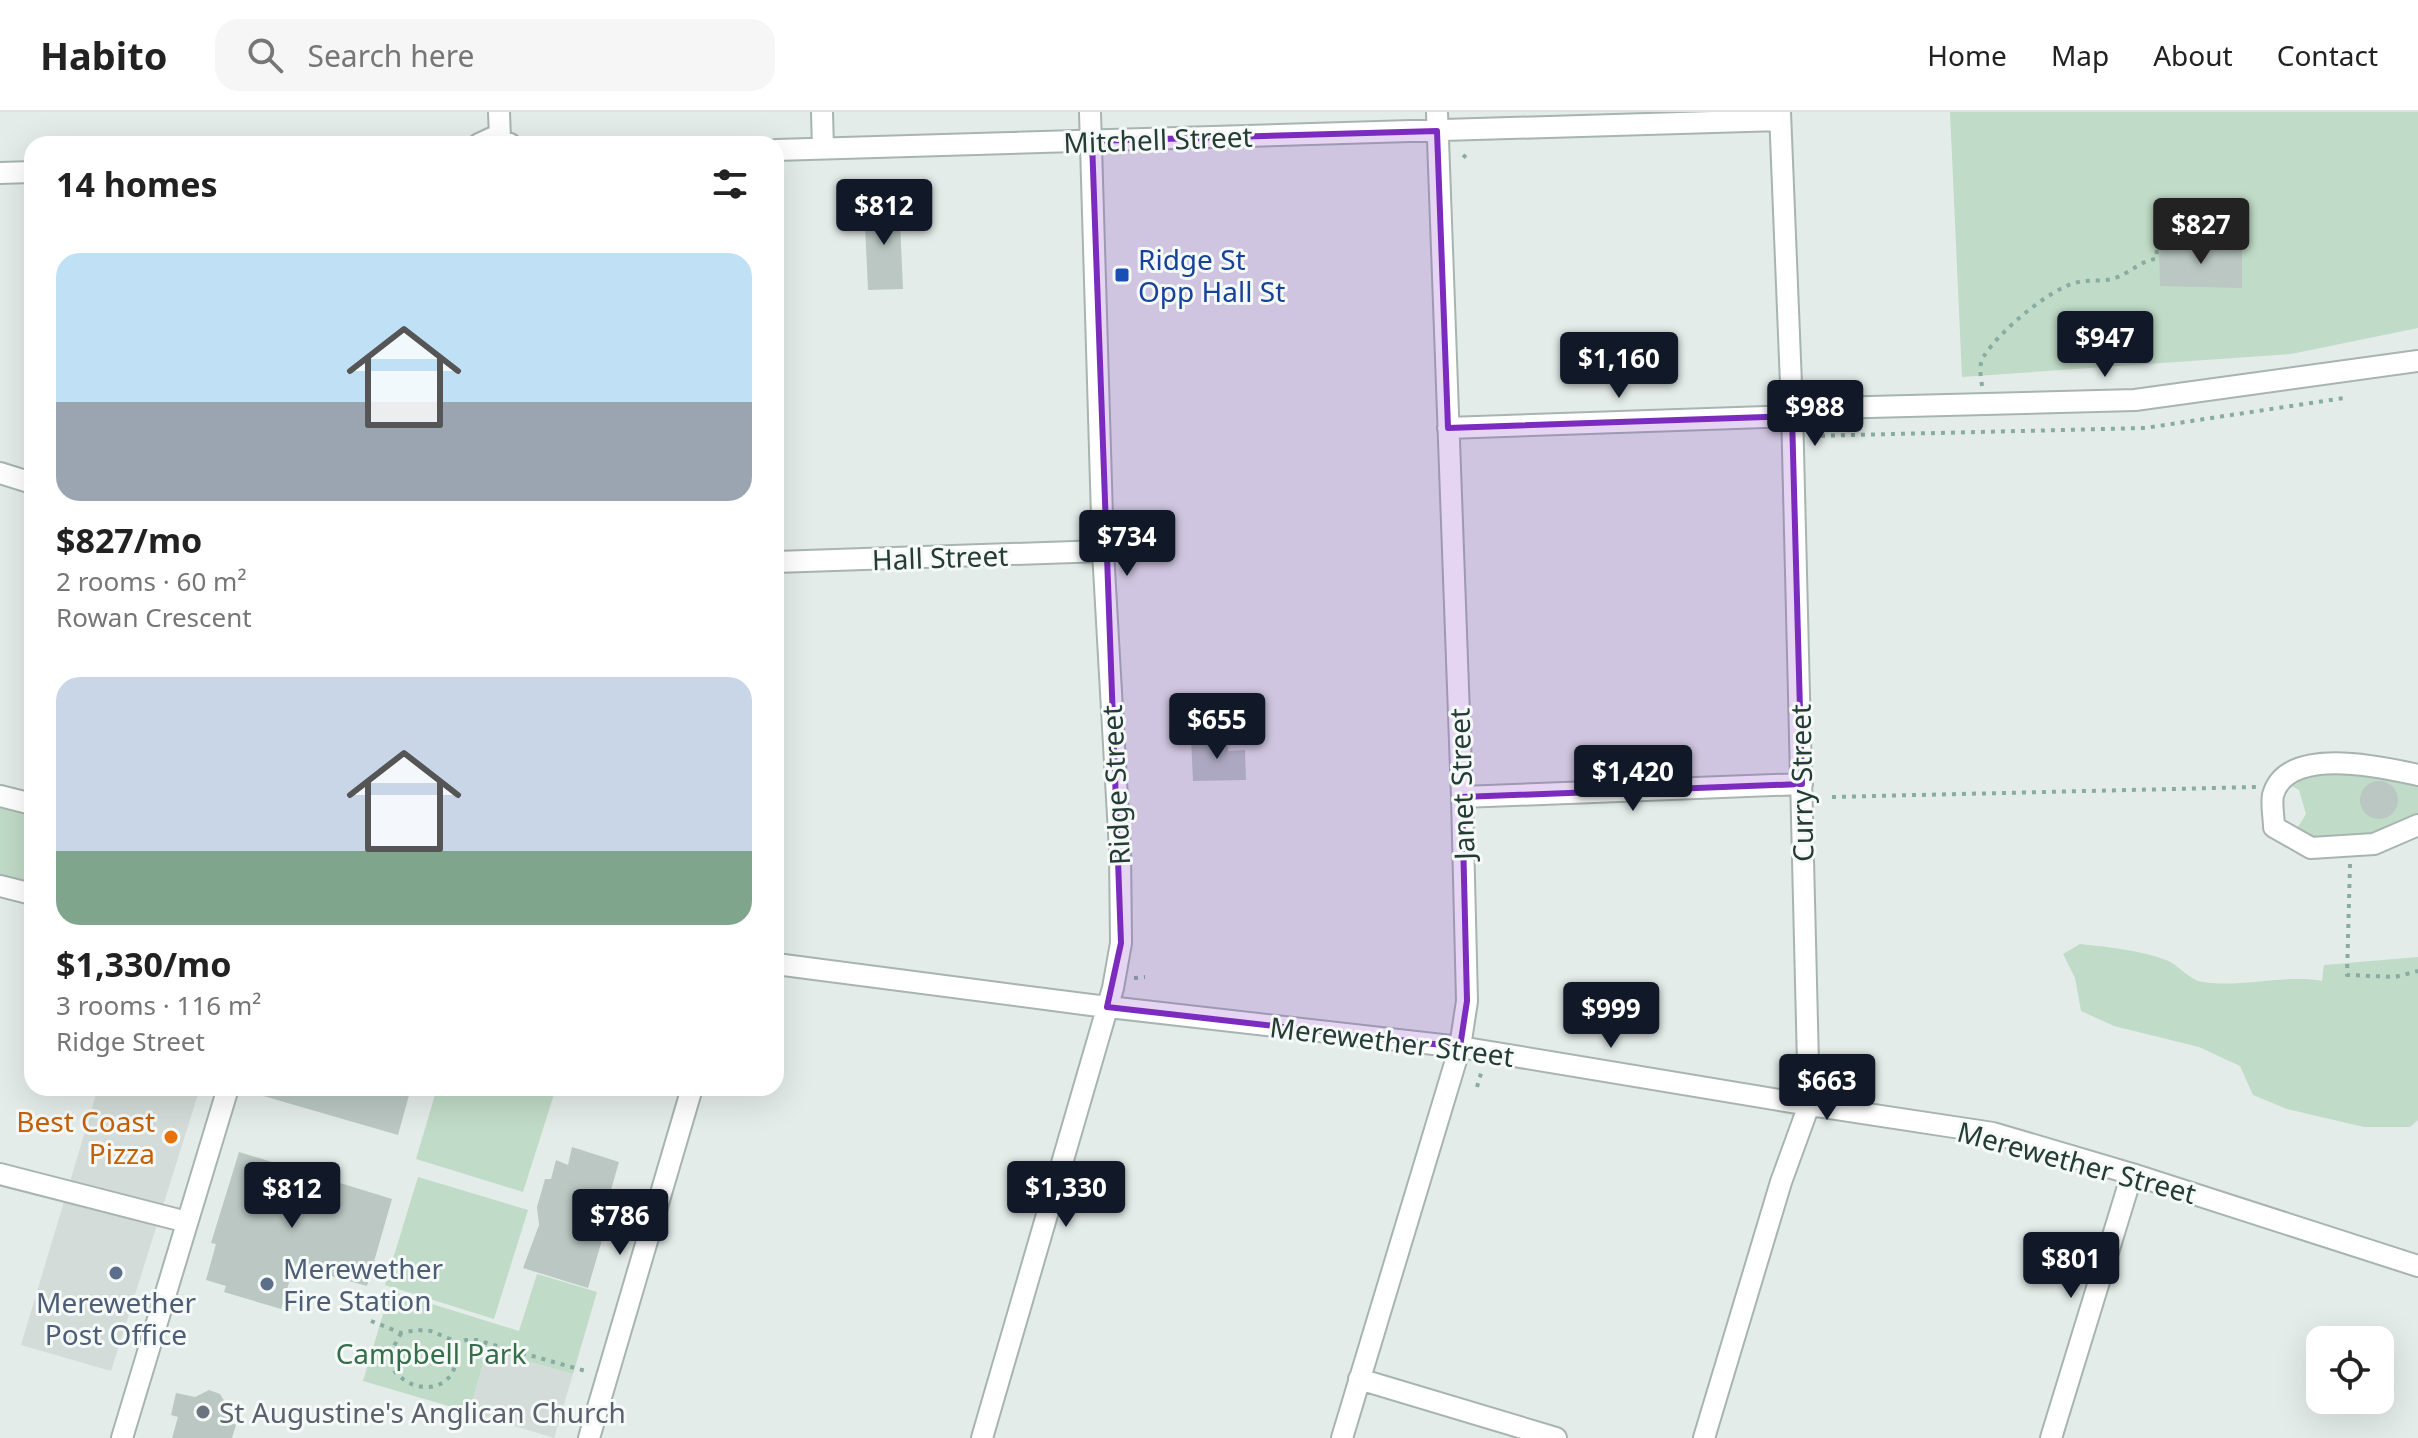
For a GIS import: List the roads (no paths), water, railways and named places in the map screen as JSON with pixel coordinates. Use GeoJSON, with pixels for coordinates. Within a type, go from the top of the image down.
{"type":"FeatureCollection","features":[{"type":"Feature","properties":{"kind":"street"},"geometry":{"type":"LineString","coordinates":[[499,112],[504,136]]}},
{"type":"Feature","properties":{"kind":"street"},"geometry":{"type":"LineString","coordinates":[[822,112],[823,148]]}},
{"type":"Feature","properties":{"kind":"street","name":"Ridge Street"},"geometry":{"type":"LineString","coordinates":[[982,1438],[1116,977],[1121,943],[1120,851],[1103,551],[1090,112]]}},
{"type":"Feature","properties":{"kind":"street","name":"Mitchell Street"},"geometry":{"type":"LineString","coordinates":[[784,150],[1092,141],[1437,121],[1780,116]]}},
{"type":"Feature","properties":{"kind":"street","name":"Curry Street"},"geometry":{"type":"LineString","coordinates":[[1704,1438],[1781,1182],[1809,1105],[1792,412],[1780,116]]}},
{"type":"Feature","properties":{"kind":"street","name":"Janet Street"},"geometry":{"type":"LineString","coordinates":[[1342,1438],[1460,1047],[1467,1001],[1437,121]]}},
{"type":"Feature","properties":{"kind":"street"},"geometry":{"type":"LineString","coordinates":[[0,173],[24,172]]}},
{"type":"Feature","properties":{"kind":"street"},"geometry":{"type":"LineString","coordinates":[[1448,428],[2135,400],[2418,361]]}},
{"type":"Feature","properties":{"kind":"street"},"geometry":{"type":"LineString","coordinates":[[0,473],[24,480]]}},
{"type":"Feature","properties":{"kind":"street","name":"Hall Street"},"geometry":{"type":"LineString","coordinates":[[784,562],[1103,551]]}},
{"type":"Feature","properties":{"kind":"street"},"geometry":{"type":"LineString","coordinates":[[2418,775],[2368,764],[2310,765],[2284,777],[2273,796],[2274,827],[2311,848],[2374,844],[2418,825]]}},
{"type":"Feature","properties":{"kind":"street"},"geometry":{"type":"LineString","coordinates":[[1462,797],[1802,784]]}},
{"type":"Feature","properties":{"kind":"street"},"geometry":{"type":"LineString","coordinates":[[0,796],[24,802]]}},
{"type":"Feature","properties":{"kind":"street"},"geometry":{"type":"LineString","coordinates":[[0,886],[24,892]]}},
{"type":"Feature","properties":{"kind":"street","name":"Merewether Street"},"geometry":{"type":"LineString","coordinates":[[784,965],[1107,1007],[1460,1047],[1993,1133],[2418,1266]]}},
{"type":"Feature","properties":{"kind":"street"},"geometry":{"type":"LineString","coordinates":[[122,1438],[226,1096]]}},
{"type":"Feature","properties":{"kind":"street"},"geometry":{"type":"LineString","coordinates":[[589,1438],[690,1096]]}},
{"type":"Feature","properties":{"kind":"street"},"geometry":{"type":"LineString","coordinates":[[0,1174],[187,1222]]}},
{"type":"Feature","properties":{"kind":"street"},"geometry":{"type":"LineString","coordinates":[[2051,1438],[2132,1174]]}},
{"type":"Feature","properties":{"kind":"street"},"geometry":{"type":"LineString","coordinates":[[1359,1379],[1556,1438]]}},
{"type":"Feature","properties":{"kind":"place","name":"Ridge St Opp Hall St"},"geometry":{"type":"Point","coordinates":[1122,275]}},
{"type":"Feature","properties":{"kind":"place","name":"Best Coast Pizza"},"geometry":{"type":"Point","coordinates":[171,1137]}},
{"type":"Feature","properties":{"kind":"place","name":"Merewether Post Office"},"geometry":{"type":"Point","coordinates":[116,1273]}},
{"type":"Feature","properties":{"kind":"place","name":"Merewether Fire Station"},"geometry":{"type":"Point","coordinates":[267,1284]}},
{"type":"Feature","properties":{"kind":"place","name":"St Augustine's Anglican Church"},"geometry":{"type":"Point","coordinates":[203,1412]}},
{"type":"Feature","properties":{"kind":"park label","name":"Campbell Park"},"geometry":{"type":"Point","coordinates":[431,1353]}}]}
